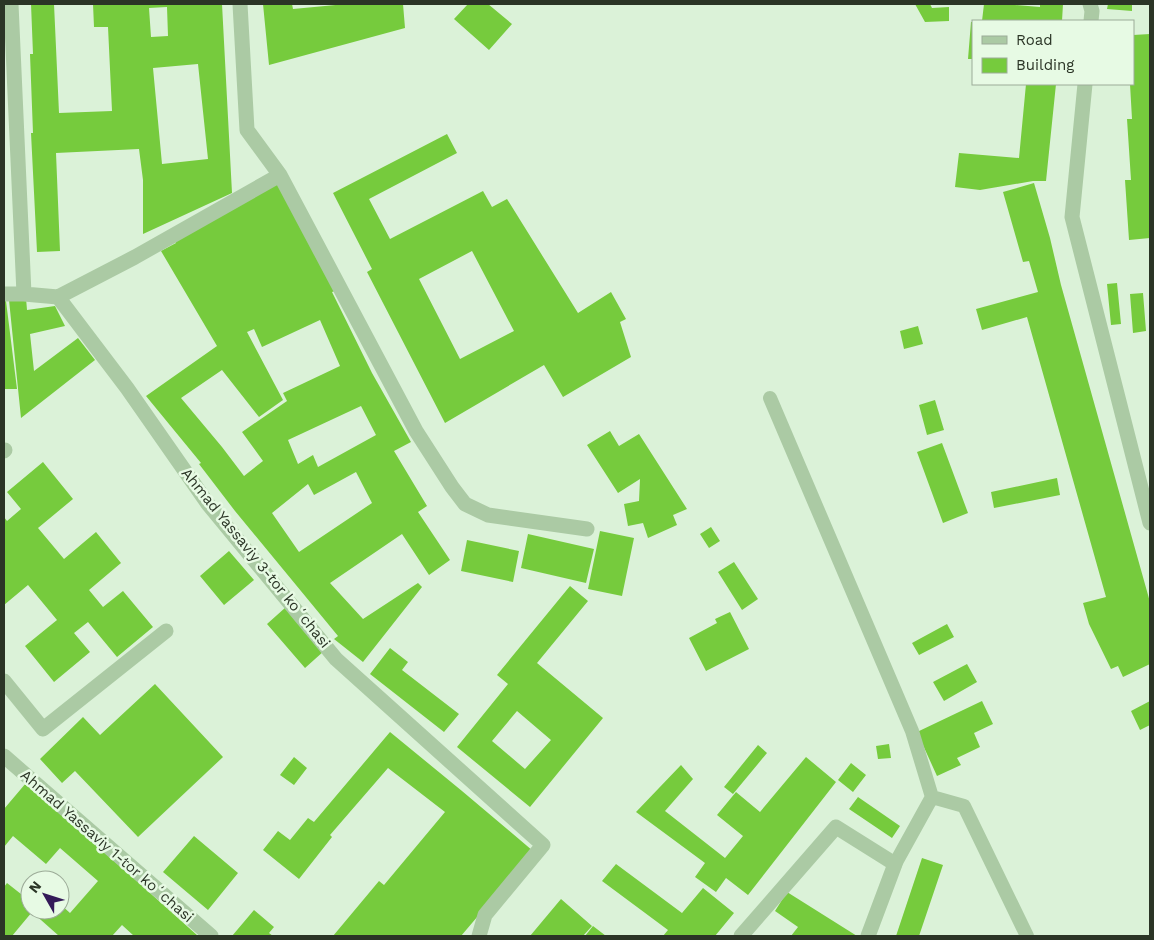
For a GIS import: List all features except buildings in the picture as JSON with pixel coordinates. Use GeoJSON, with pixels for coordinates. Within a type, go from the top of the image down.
{"type":"FeatureCollection","features":[{"type":"Feature","properties":{"kind":"street"},"geometry":{"type":"LineString","coordinates":[[11,4],[24,294]]}},
{"type":"Feature","properties":{"kind":"street"},"geometry":{"type":"LineString","coordinates":[[240,4],[247,130],[280,175],[416,431],[452,487],[465,504],[488,515],[587,529]]}},
{"type":"Feature","properties":{"kind":"street"},"geometry":{"type":"LineString","coordinates":[[1090,4],[1092,10],[1091,20]]}},
{"type":"Feature","properties":{"kind":"street"},"geometry":{"type":"LineString","coordinates":[[1085,85],[1072,217],[1150,523]]}},
{"type":"Feature","properties":{"kind":"street"},"geometry":{"type":"LineString","coordinates":[[4,294],[58,297],[134,258],[280,175]]}},
{"type":"Feature","properties":{"kind":"street","name":"Ahmad Yassaviy 3-tor koʻchasi"},"geometry":{"type":"LineString","coordinates":[[58,297],[127,388],[208,504],[336,658],[543,845],[485,916],[479,936]]}},
{"type":"Feature","properties":{"kind":"street"},"geometry":{"type":"LineString","coordinates":[[4,681],[43,729],[166,630]]}},
{"type":"Feature","properties":{"kind":"street","name":"Ahmad Yassaviy 1-tor koʻchasi"},"geometry":{"type":"LineString","coordinates":[[4,756],[211,936]]}},
{"type":"Feature","properties":{"kind":"street"},"geometry":{"type":"LineString","coordinates":[[741,936],[836,827],[895,864],[868,936]]}},
{"type":"Feature","properties":{"kind":"lane"},"geometry":{"type":"LineString","coordinates":[[770,398],[912,731],[932,797],[895,864]]}},
{"type":"Feature","properties":{"kind":"lane"},"geometry":{"type":"LineString","coordinates":[[932,797],[964,806],[1027,936]]}}]}
